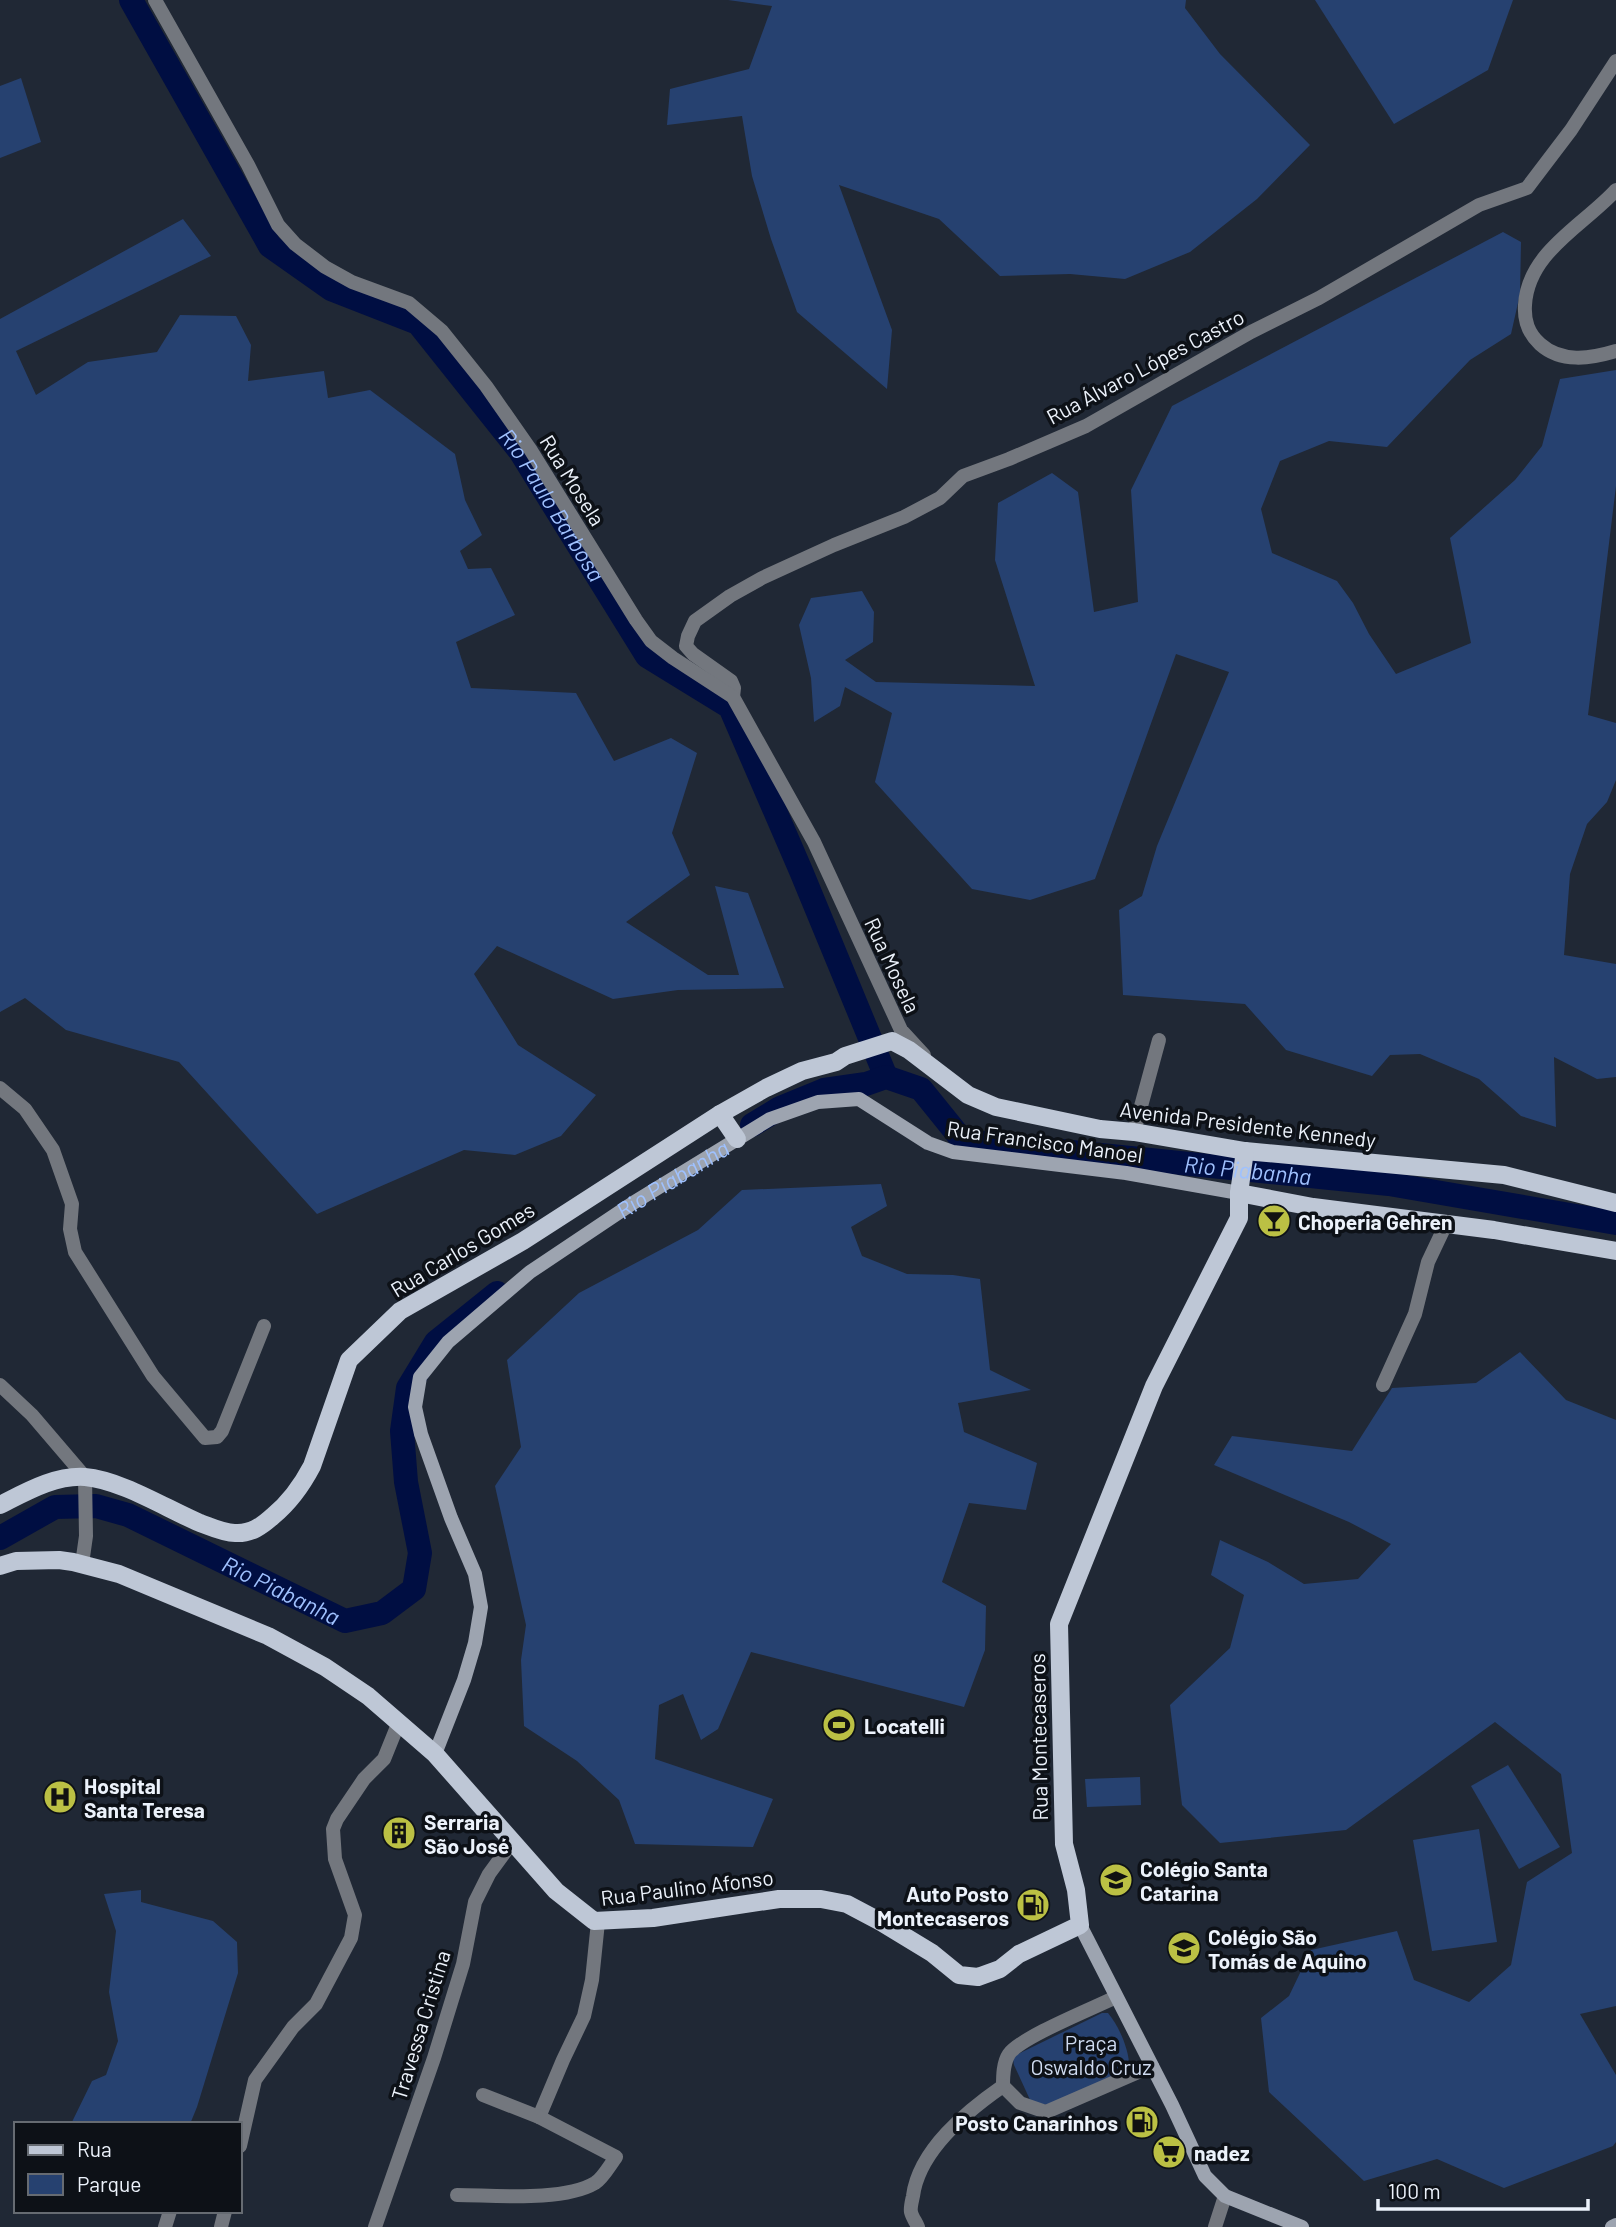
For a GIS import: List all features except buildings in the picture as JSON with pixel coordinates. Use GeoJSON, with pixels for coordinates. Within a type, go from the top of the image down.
{"type":"FeatureCollection","features":[{"type":"Feature","properties":{"kind":"main road","name":"Rua Carlos Gomes"},"geometry":{"type":"LineString","coordinates":[[85,1477],[121,1487],[215,1529],[234,1534],[261,1527],[280,1510],[304,1481],[312,1466],[349,1360],[388,1321],[413,1302],[523,1241],[720,1114],[766,1088],[802,1071],[836,1062],[896,1036]]}},
{"type":"Feature","properties":{"kind":"main road","name":"Avenida Presidente Kennedy"},"geometry":{"type":"LineString","coordinates":[[896,1036],[909,1050],[968,1095],[996,1107],[1100,1129],[1135,1132],[1245,1151],[1504,1175],[1616,1203]]}},
{"type":"Feature","properties":{"kind":"main road","name":"Rua Francisco Manoel"},"geometry":{"type":"LineString","coordinates":[[435,1754],[464,1680],[475,1643],[481,1607],[475,1574],[451,1518],[421,1434],[415,1407],[420,1377],[448,1342],[530,1272],[633,1203],[770,1119],[818,1102],[859,1099],[928,1143],[953,1152],[1126,1173],[1238,1193]]}},
{"type":"Feature","properties":{"kind":"main road"},"geometry":{"type":"LineString","coordinates":[[720,1114],[737,1139]]}},
{"type":"Feature","properties":{"kind":"main road","name":"Rua Montecaseros"},"geometry":{"type":"LineString","coordinates":[[1245,1151],[1238,1193],[1239,1218],[1154,1386],[1059,1624],[1064,1843],[1076,1890],[1080,1925],[1206,2176],[1225,2196],[1302,2227]]}},
{"type":"Feature","properties":{"kind":"main road"},"geometry":{"type":"LineString","coordinates":[[1238,1193],[1313,1207],[1516,1233],[1616,1251]]}},
{"type":"Feature","properties":{"kind":"main road"},"geometry":{"type":"LineString","coordinates":[[0,1506],[57,1480],[85,1477]]}},
{"type":"Feature","properties":{"kind":"main road","name":"Rua Paulino Afonso"},"geometry":{"type":"LineString","coordinates":[[0,1566],[16,1561],[59,1560],[118,1574],[268,1636],[325,1667],[368,1696],[435,1754],[556,1891],[594,1921],[653,1918],[779,1899],[821,1899],[847,1904],[932,1953],[959,1975],[978,1977],[1000,1969],[1019,1954],[1080,1925]]}},
{"type":"Feature","properties":{"kind":"street","name":"Rua Mosela"},"geometry":{"type":"LineString","coordinates":[[155,0],[248,165],[278,225],[295,244],[325,267],[352,282],[409,303],[442,331],[486,386],[530,449],[651,640],[673,658],[733,697],[814,842],[896,1036]]}},
{"type":"Feature","properties":{"kind":"street","name":"Rua Álvaro Lópes Castro"},"geometry":{"type":"LineString","coordinates":[[733,697],[734,688],[731,681],[686,646],[695,621],[709,609],[796,562],[904,517],[940,498],[962,476],[1086,426],[1229,345],[1320,298],[1479,205],[1527,188],[1572,130],[1616,61]]}},
{"type":"Feature","properties":{"kind":"street"},"geometry":{"type":"LineString","coordinates":[[1616,190],[1542,259],[1532,275],[1526,294],[1524,318],[1530,335],[1543,347],[1560,356],[1574,359],[1616,351]]}},
{"type":"Feature","properties":{"kind":"street"},"geometry":{"type":"LineString","coordinates":[[1135,1132],[1159,1040]]}},
{"type":"Feature","properties":{"kind":"street"},"geometry":{"type":"LineString","coordinates":[[0,1088],[25,1109],[53,1150],[72,1204],[70,1229],[75,1252],[153,1376],[205,1438],[217,1437],[222,1431],[264,1326]]}},
{"type":"Feature","properties":{"kind":"street"},"geometry":{"type":"LineString","coordinates":[[1383,1385],[1415,1314],[1428,1262],[1446,1224]]}},
{"type":"Feature","properties":{"kind":"street"},"geometry":{"type":"LineString","coordinates":[[0,1385],[32,1415],[85,1477],[86,1535],[82,1564]]}},
{"type":"Feature","properties":{"kind":"street"},"geometry":{"type":"LineString","coordinates":[[242,2137],[255,2080],[293,2027],[316,2004],[351,1938],[355,1915],[335,1859],[333,1829],[364,1779],[384,1759],[399,1722]]}},
{"type":"Feature","properties":{"kind":"street","name":"Travessa Cristina"},"geometry":{"type":"LineString","coordinates":[[375,2227],[438,2046],[463,1964],[475,1902],[489,1874],[513,1841]]}},
{"type":"Feature","properties":{"kind":"street"},"geometry":{"type":"LineString","coordinates":[[539,2117],[584,2016],[592,1980],[598,1922]]}},
{"type":"Feature","properties":{"kind":"street"},"geometry":{"type":"LineString","coordinates":[[1116,1997],[1023,2041],[1009,2054],[1004,2069],[1003,2087],[1020,2103],[1046,2112],[1152,2066]]}},
{"type":"Feature","properties":{"kind":"street"},"geometry":{"type":"LineString","coordinates":[[918,2227],[911,2211],[915,2183],[927,2160],[975,2106],[1003,2087]]}},
{"type":"Feature","properties":{"kind":"street"},"geometry":{"type":"LineString","coordinates":[[457,2195],[553,2195],[596,2182],[616,2157],[539,2117],[483,2095]]}},
{"type":"Feature","properties":{"kind":"street"},"geometry":{"type":"LineString","coordinates":[[1215,2227],[1225,2196]]}},
{"type":"Feature","properties":{"kind":"green space"},"geometry":{"type":"Polygon","coordinates":[[[728,0],[1186,0],[1185,8],[1220,54],[1310,145],[1257,199],[1190,252],[1125,279],[1070,274],[1000,276],[939,219],[839,185],[892,330],[887,389],[797,312],[752,176],[742,116],[667,125],[670,89],[749,69],[772,6],[728,0]]]}},
{"type":"Feature","properties":{"kind":"green space"},"geometry":{"type":"Polygon","coordinates":[[[1315,0],[1513,0],[1488,70],[1394,124],[1315,0]]]}},
{"type":"Feature","properties":{"kind":"green space"},"geometry":{"type":"Polygon","coordinates":[[[21,78],[41,142],[0,158],[0,86],[21,78]]]}},
{"type":"Feature","properties":{"kind":"green space"},"geometry":{"type":"Polygon","coordinates":[[[183,219],[211,256],[16,351],[36,395],[88,362],[157,352],[180,315],[236,316],[251,345],[248,381],[324,371],[328,398],[370,390],[455,454],[465,500],[482,535],[460,551],[468,569],[491,568],[515,615],[456,642],[471,688],[576,693],[614,761],[671,738],[697,753],[672,833],[690,875],[626,922],[708,975],[739,975],[715,886],[748,893],[784,988],[678,990],[613,999],[497,946],[474,974],[518,1045],[596,1095],[561,1136],[515,1155],[464,1150],[317,1214],[179,1062],[66,1030],[25,998],[0,1012],[0,319],[183,219]]]}},
{"type":"Feature","properties":{"kind":"green space"},"geometry":{"type":"Polygon","coordinates":[[[1503,232],[1521,242],[1520,294],[1511,334],[1470,360],[1387,447],[1329,441],[1280,461],[1261,509],[1272,553],[1337,581],[1396,674],[1471,643],[1450,538],[1515,480],[1542,446],[1560,379],[1616,370],[1616,486],[1588,715],[1616,723],[1616,780],[1607,802],[1587,824],[1570,874],[1564,955],[1616,964],[1616,1077],[1597,1079],[1554,1057],[1556,1127],[1521,1116],[1479,1079],[1420,1054],[1390,1055],[1372,1076],[1286,1050],[1245,1004],[1123,995],[1119,910],[1142,896],[1157,846],[1229,672],[1176,654],[1095,879],[1030,900],[972,889],[875,782],[892,713],[845,687],[840,706],[814,722],[811,678],[799,625],[811,598],[862,591],[874,612],[873,642],[845,660],[876,682],[1035,686],[995,560],[998,503],[1052,473],[1078,492],[1094,612],[1138,602],[1131,490],[1172,406],[1503,232]]]}},
{"type":"Feature","properties":{"kind":"green space"},"geometry":{"type":"Polygon","coordinates":[[[881,1184],[887,1206],[851,1227],[862,1256],[907,1274],[953,1275],[980,1279],[990,1370],[1031,1390],[958,1403],[964,1432],[1037,1463],[1026,1510],[969,1503],[942,1582],[986,1606],[985,1650],[964,1707],[751,1652],[718,1729],[701,1740],[683,1694],[659,1705],[655,1759],[773,1799],[753,1847],[635,1844],[619,1800],[577,1761],[524,1726],[521,1660],[526,1625],[495,1486],[521,1447],[507,1360],[579,1293],[698,1230],[742,1190],[881,1184]]]}},
{"type":"Feature","properties":{"kind":"green space"},"geometry":{"type":"Polygon","coordinates":[[[1520,1352],[1566,1400],[1616,1420],[1616,2006],[1580,2014],[1616,2075],[1616,2142],[1613,2146],[1504,2188],[1437,2159],[1364,2181],[1269,2092],[1261,2018],[1289,1996],[1311,1950],[1397,1931],[1414,1980],[1469,2002],[1511,1965],[1527,1882],[1572,1853],[1561,1774],[1495,1722],[1346,1830],[1220,1843],[1182,1805],[1170,1705],[1230,1648],[1244,1595],[1211,1575],[1220,1540],[1268,1562],[1304,1584],[1358,1579],[1391,1544],[1349,1522],[1214,1465],[1232,1436],[1352,1451],[1392,1388],[1476,1383],[1520,1352]]]}},
{"type":"Feature","properties":{"kind":"green space"},"geometry":{"type":"Polygon","coordinates":[[[1508,1765],[1560,1847],[1519,1869],[1471,1786],[1508,1765]]]}},
{"type":"Feature","properties":{"kind":"green space"},"geometry":{"type":"Polygon","coordinates":[[[1140,1777],[1141,1805],[1087,1807],[1085,1779],[1140,1777]]]}},
{"type":"Feature","properties":{"kind":"green space"},"geometry":{"type":"Polygon","coordinates":[[[1479,1829],[1497,1942],[1432,1951],[1413,1840],[1479,1829]]]}},
{"type":"Feature","properties":{"kind":"green space"},"geometry":{"type":"Polygon","coordinates":[[[141,1890],[141,1902],[213,1921],[237,1942],[238,1973],[191,2122],[72,2122],[92,2081],[106,2075],[118,2041],[109,1992],[116,1931],[104,1894],[141,1890]]]}},
{"type":"Feature","properties":{"kind":"green space","name":"Praça Oswaldo Cruz"},"geometry":{"type":"Polygon","coordinates":[[[1102,2013],[1108,2013],[1120,2032],[1128,2054],[1129,2068],[1113,2080],[1048,2105],[1031,2102],[1014,2065],[1013,2059],[1016,2055],[1102,2013]]]}},
{"type":"Feature","properties":{"kind":"waterway","name":"Rio Paulo Barbosa"},"geometry":{"type":"LineString","coordinates":[[131,0],[270,246],[331,289],[418,323],[520,451],[647,656],[730,707],[886,1077]]}},
{"type":"Feature","properties":{"kind":"waterway","name":"Rio Piabanha"},"geometry":{"type":"LineString","coordinates":[[752,1125],[780,1108],[824,1090],[866,1084],[886,1077],[921,1089],[963,1141],[1389,1184],[1616,1223]]}},
{"type":"Feature","properties":{"kind":"waterway","name":"Rio Piabanha"},"geometry":{"type":"LineString","coordinates":[[0,1538],[55,1507],[96,1506],[128,1515],[345,1621],[382,1613],[414,1589],[420,1553],[406,1482],[402,1431],[408,1388],[436,1342],[497,1293]]}},
{"type":"Feature","properties":{"kind":"place","name":"Choperia Gehren"},"geometry":{"type":"Point","coordinates":[1274,1221]}},
{"type":"Feature","properties":{"kind":"place","name":"Locatelli"},"geometry":{"type":"Point","coordinates":[839,1725]}},
{"type":"Feature","properties":{"kind":"place","name":"Hospital Santa Teresa"},"geometry":{"type":"Point","coordinates":[60,1797]}},
{"type":"Feature","properties":{"kind":"place","name":"Serraria São José"},"geometry":{"type":"Point","coordinates":[399,1833]}},
{"type":"Feature","properties":{"kind":"place","name":"Colégio Santa Catarina"},"geometry":{"type":"Point","coordinates":[1116,1880]}},
{"type":"Feature","properties":{"kind":"place","name":"Auto Posto Montecaseros"},"geometry":{"type":"Point","coordinates":[1033,1905]}},
{"type":"Feature","properties":{"kind":"place","name":"Colégio São Tomás de Aquino"},"geometry":{"type":"Point","coordinates":[1184,1948]}},
{"type":"Feature","properties":{"kind":"place","name":"Posto Canarinhos"},"geometry":{"type":"Point","coordinates":[1142,2122]}},
{"type":"Feature","properties":{"kind":"place","name":"nadez"},"geometry":{"type":"Point","coordinates":[1169,2152]}}]}
